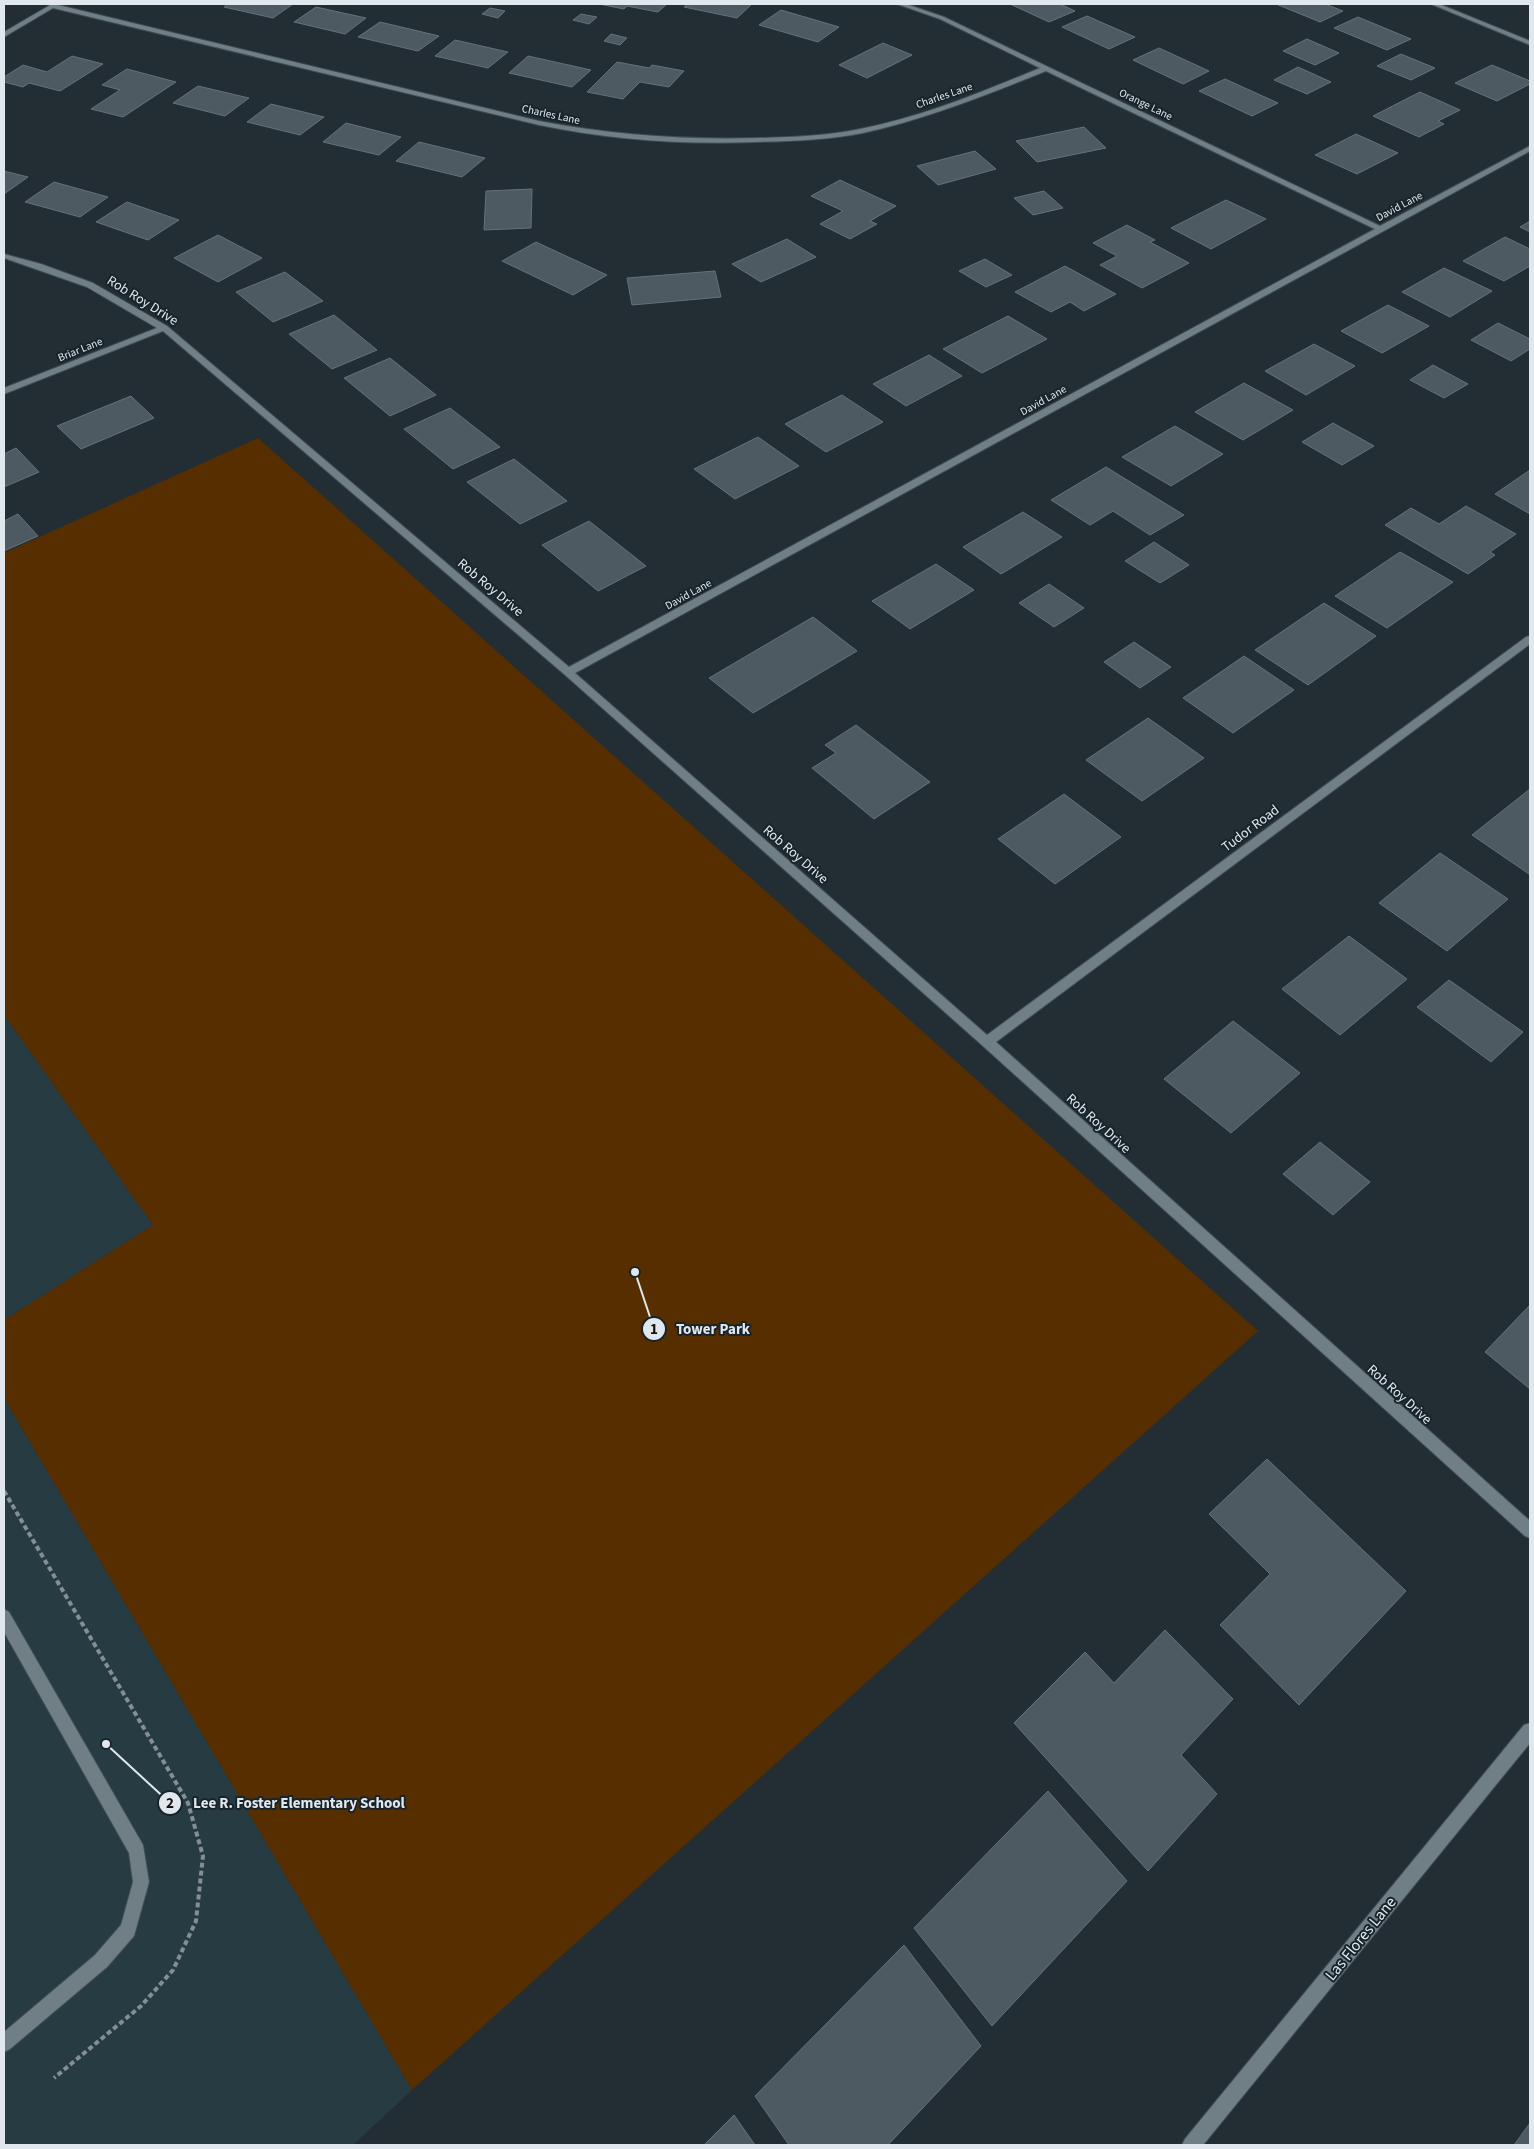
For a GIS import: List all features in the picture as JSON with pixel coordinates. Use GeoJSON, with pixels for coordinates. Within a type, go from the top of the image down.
{"type":"FeatureCollection","features":[{"type":"Feature","properties":{"kind":"street","name":"Orange Lane"},"geometry":{"type":"LineString","coordinates":[[900,4],[942,18],[1380,229]]}},
{"type":"Feature","properties":{"kind":"street"},"geometry":{"type":"LineString","coordinates":[[1434,4],[1530,43]]}},
{"type":"Feature","properties":{"kind":"street","name":"Charles Lane"},"geometry":{"type":"LineString","coordinates":[[54,5],[539,123],[620,137],[650,140],[716,142],[806,138],[873,129],[923,115],[966,100],[1046,68]]}},
{"type":"Feature","properties":{"kind":"street"},"geometry":{"type":"LineString","coordinates":[[4,35],[54,5]]}},
{"type":"Feature","properties":{"kind":"street","name":"David Lane"},"geometry":{"type":"LineString","coordinates":[[568,672],[1530,148]]}},
{"type":"Feature","properties":{"kind":"street","name":"Rob Roy Drive"},"geometry":{"type":"LineString","coordinates":[[4,256],[90,285],[164,328],[568,672],[988,1042],[1530,1531]]}},
{"type":"Feature","properties":{"kind":"street","name":"Briar Lane"},"geometry":{"type":"LineString","coordinates":[[4,391],[164,328]]}},
{"type":"Feature","properties":{"kind":"street","name":"Tudor Road"},"geometry":{"type":"LineString","coordinates":[[988,1042],[1530,639]]}},
{"type":"Feature","properties":{"kind":"street"},"geometry":{"type":"LineString","coordinates":[[4,1617],[137,1851],[141,1882],[128,1930],[101,1961],[4,2043]]}},
{"type":"Feature","properties":{"kind":"street","name":"Las Flores Lane"},"geometry":{"type":"LineString","coordinates":[[1191,2145],[1530,1731]]}},
{"type":"Feature","properties":{"kind":"shaded area"},"geometry":{"type":"Polygon","coordinates":[[[258,438],[1258,1331],[412,2090],[4,1398],[4,1320],[153,1225],[4,1015],[4,553],[258,438]]]}},
{"type":"Feature","properties":{"kind":"shaded area"},"geometry":{"type":"Polygon","coordinates":[[[4,1015],[153,1225],[4,1320],[4,1015]]]}},
{"type":"Feature","properties":{"kind":"shaded area"},"geometry":{"type":"Polygon","coordinates":[[[4,1398],[412,2090],[353,2145],[4,2145],[4,1398]]]}},
{"type":"Feature","properties":{"kind":"building"},"geometry":{"type":"Polygon","coordinates":[[[228,4],[293,4],[273,18],[224,7],[228,4]]]}},
{"type":"Feature","properties":{"kind":"building"},"geometry":{"type":"Polygon","coordinates":[[[599,4],[667,4],[658,12],[627,6],[624,9],[599,4]]]}},
{"type":"Feature","properties":{"kind":"building"},"geometry":{"type":"Polygon","coordinates":[[[688,4],[752,4],[737,18],[684,7],[688,4]]]}},
{"type":"Feature","properties":{"kind":"building"},"geometry":{"type":"Polygon","coordinates":[[[1010,4],[1060,4],[1075,11],[1049,22],[1010,4]]]}},
{"type":"Feature","properties":{"kind":"building"},"geometry":{"type":"Polygon","coordinates":[[[1276,4],[1325,4],[1343,11],[1320,22],[1276,4]]]}},
{"type":"Feature","properties":{"kind":"building"},"geometry":{"type":"Polygon","coordinates":[[[316,7],[366,18],[345,34],[294,22],[316,7]]]}},
{"type":"Feature","properties":{"kind":"building"},"geometry":{"type":"Polygon","coordinates":[[[490,8],[505,11],[498,18],[482,14],[490,8]]]}},
{"type":"Feature","properties":{"kind":"building"},"geometry":{"type":"Polygon","coordinates":[[[781,10],[839,27],[818,42],[759,25],[781,10]]]}},
{"type":"Feature","properties":{"kind":"building"},"geometry":{"type":"Polygon","coordinates":[[[581,14],[597,17],[589,24],[573,20],[581,14]]]}},
{"type":"Feature","properties":{"kind":"building"},"geometry":{"type":"Polygon","coordinates":[[[1087,16],[1135,37],[1109,49],[1062,27],[1087,16]]]}},
{"type":"Feature","properties":{"kind":"building"},"geometry":{"type":"Polygon","coordinates":[[[1358,17],[1411,39],[1387,50],[1334,28],[1358,17]]]}},
{"type":"Feature","properties":{"kind":"building"},"geometry":{"type":"Polygon","coordinates":[[[380,22],[439,36],[418,51],[358,37],[380,22]]]}},
{"type":"Feature","properties":{"kind":"building"},"geometry":{"type":"Polygon","coordinates":[[[611,34],[627,38],[620,45],[604,41],[611,34]]]}},
{"type":"Feature","properties":{"kind":"building"},"geometry":{"type":"Polygon","coordinates":[[[1307,39],[1339,53],[1315,65],[1283,51],[1307,39]]]}},
{"type":"Feature","properties":{"kind":"building"},"geometry":{"type":"Polygon","coordinates":[[[455,40],[508,52],[488,68],[435,56],[455,40]]]}},
{"type":"Feature","properties":{"kind":"building"},"geometry":{"type":"Polygon","coordinates":[[[883,43],[912,55],[867,78],[839,65],[883,43]]]}},
{"type":"Feature","properties":{"kind":"building"},"geometry":{"type":"Polygon","coordinates":[[[1159,48],[1209,71],[1183,84],[1133,60],[1159,48]]]}},
{"type":"Feature","properties":{"kind":"building"},"geometry":{"type":"Polygon","coordinates":[[[1401,54],[1435,68],[1411,80],[1377,66],[1401,54]]]}},
{"type":"Feature","properties":{"kind":"building"},"geometry":{"type":"Polygon","coordinates":[[[72,56],[103,64],[60,91],[29,83],[23,87],[4,82],[4,77],[23,65],[47,72],[72,56]]]}},
{"type":"Feature","properties":{"kind":"building"},"geometry":{"type":"Polygon","coordinates":[[[528,56],[591,70],[572,87],[509,73],[528,56]]]}},
{"type":"Feature","properties":{"kind":"building"},"geometry":{"type":"Polygon","coordinates":[[[617,62],[649,68],[652,65],[684,71],[669,87],[640,82],[623,99],[587,92],[617,62]]]}},
{"type":"Feature","properties":{"kind":"building"},"geometry":{"type":"Polygon","coordinates":[[[1492,65],[1530,81],[1530,84],[1497,101],[1455,83],[1492,65]]]}},
{"type":"Feature","properties":{"kind":"building"},"geometry":{"type":"Polygon","coordinates":[[[1298,67],[1331,82],[1307,94],[1274,80],[1298,67]]]}},
{"type":"Feature","properties":{"kind":"building"},"geometry":{"type":"Polygon","coordinates":[[[127,69],[176,82],[123,117],[91,109],[120,90],[102,85],[127,69]]]}},
{"type":"Feature","properties":{"kind":"building"},"geometry":{"type":"Polygon","coordinates":[[[1225,79],[1278,103],[1252,116],[1199,91],[1225,79]]]}},
{"type":"Feature","properties":{"kind":"building"},"geometry":{"type":"Polygon","coordinates":[[[198,86],[249,98],[225,116],[173,103],[198,86]]]}},
{"type":"Feature","properties":{"kind":"building"},"geometry":{"type":"Polygon","coordinates":[[[1420,92],[1460,110],[1438,121],[1444,124],[1419,137],[1373,116],[1420,92]]]}},
{"type":"Feature","properties":{"kind":"building"},"geometry":{"type":"Polygon","coordinates":[[[271,104],[324,117],[300,135],[247,122],[271,104]]]}},
{"type":"Feature","properties":{"kind":"building"},"geometry":{"type":"Polygon","coordinates":[[[346,123],[401,137],[379,155],[323,142],[346,123]]]}},
{"type":"Feature","properties":{"kind":"building"},"geometry":{"type":"Polygon","coordinates":[[[1084,127],[1106,148],[1037,162],[1016,141],[1084,127]]]}},
{"type":"Feature","properties":{"kind":"building"},"geometry":{"type":"Polygon","coordinates":[[[1356,134],[1398,153],[1357,174],[1315,155],[1356,134]]]}},
{"type":"Feature","properties":{"kind":"building"},"geometry":{"type":"Polygon","coordinates":[[[419,142],[485,158],[462,177],[396,161],[419,142]]]}},
{"type":"Feature","properties":{"kind":"building"},"geometry":{"type":"Polygon","coordinates":[[[975,151],[996,169],[938,185],[917,166],[975,151]]]}},
{"type":"Feature","properties":{"kind":"building"},"geometry":{"type":"Polygon","coordinates":[[[4,171],[28,177],[4,194],[4,171]]]}},
{"type":"Feature","properties":{"kind":"building"},"geometry":{"type":"Polygon","coordinates":[[[840,180],[896,206],[870,221],[877,224],[850,239],[820,224],[843,211],[811,196],[840,180]]]}},
{"type":"Feature","properties":{"kind":"building"},"geometry":{"type":"Polygon","coordinates":[[[54,182],[108,197],[80,217],[25,202],[54,182]]]}},
{"type":"Feature","properties":{"kind":"building"},"geometry":{"type":"Polygon","coordinates":[[[532,189],[531,228],[484,230],[486,191],[532,189]]]}},
{"type":"Feature","properties":{"kind":"building"},"geometry":{"type":"Polygon","coordinates":[[[1044,191],[1063,208],[1033,215],[1014,198],[1044,191]]]}},
{"type":"Feature","properties":{"kind":"building"},"geometry":{"type":"Polygon","coordinates":[[[1226,200],[1266,219],[1211,249],[1171,228],[1226,200]]]}},
{"type":"Feature","properties":{"kind":"building"},"geometry":{"type":"Polygon","coordinates":[[[127,202],[179,220],[148,240],[96,222],[127,202]]]}},
{"type":"Feature","properties":{"kind":"building"},"geometry":{"type":"Polygon","coordinates":[[[1530,221],[1530,232],[1520,227],[1530,221]]]}},
{"type":"Feature","properties":{"kind":"building"},"geometry":{"type":"Polygon","coordinates":[[[1127,225],[1155,240],[1150,242],[1189,263],[1142,288],[1100,265],[1117,256],[1093,243],[1127,225]]]}},
{"type":"Feature","properties":{"kind":"building"},"geometry":{"type":"Polygon","coordinates":[[[218,235],[262,258],[218,282],[174,258],[218,235]]]}},
{"type":"Feature","properties":{"kind":"building"},"geometry":{"type":"Polygon","coordinates":[[[1505,237],[1530,249],[1530,266],[1504,281],[1463,261],[1505,237]]]}},
{"type":"Feature","properties":{"kind":"building"},"geometry":{"type":"Polygon","coordinates":[[[787,239],[816,257],[761,282],[732,264],[787,239]]]}},
{"type":"Feature","properties":{"kind":"building"},"geometry":{"type":"Polygon","coordinates":[[[536,242],[607,275],[573,295],[502,261],[536,242]]]}},
{"type":"Feature","properties":{"kind":"building"},"geometry":{"type":"Polygon","coordinates":[[[985,259],[1012,275],[986,287],[959,271],[985,259]]]}},
{"type":"Feature","properties":{"kind":"building"},"geometry":{"type":"Polygon","coordinates":[[[1065,266],[1116,294],[1084,311],[1070,302],[1051,312],[1015,292],[1065,266]]]}},
{"type":"Feature","properties":{"kind":"building"},"geometry":{"type":"Polygon","coordinates":[[[1444,268],[1492,291],[1450,317],[1402,292],[1444,268]]]}},
{"type":"Feature","properties":{"kind":"building"},"geometry":{"type":"Polygon","coordinates":[[[715,271],[721,297],[632,305],[627,278],[715,271]]]}},
{"type":"Feature","properties":{"kind":"building"},"geometry":{"type":"Polygon","coordinates":[[[285,272],[323,301],[273,322],[236,292],[285,272]]]}},
{"type":"Feature","properties":{"kind":"building"},"geometry":{"type":"Polygon","coordinates":[[[1388,305],[1429,326],[1382,353],[1341,331],[1388,305]]]}},
{"type":"Feature","properties":{"kind":"building"},"geometry":{"type":"Polygon","coordinates":[[[334,315],[377,350],[332,369],[289,334],[334,315]]]}},
{"type":"Feature","properties":{"kind":"building"},"geometry":{"type":"Polygon","coordinates":[[[1008,316],[1047,339],[982,373],[943,349],[1008,316]]]}},
{"type":"Feature","properties":{"kind":"building"},"geometry":{"type":"Polygon","coordinates":[[[1498,323],[1530,339],[1530,349],[1511,361],[1471,340],[1498,323]]]}},
{"type":"Feature","properties":{"kind":"building"},"geometry":{"type":"Polygon","coordinates":[[[1314,344],[1355,366],[1306,395],[1265,371],[1314,344]]]}},
{"type":"Feature","properties":{"kind":"building"},"geometry":{"type":"Polygon","coordinates":[[[929,355],[962,376],[906,406],[873,384],[929,355]]]}},
{"type":"Feature","properties":{"kind":"building"},"geometry":{"type":"Polygon","coordinates":[[[390,358],[436,395],[390,416],[344,378],[390,358]]]}},
{"type":"Feature","properties":{"kind":"building"},"geometry":{"type":"Polygon","coordinates":[[[1433,365],[1468,384],[1444,398],[1410,380],[1433,365]]]}},
{"type":"Feature","properties":{"kind":"building"},"geometry":{"type":"Polygon","coordinates":[[[1244,383],[1293,410],[1243,440],[1195,412],[1244,383]]]}},
{"type":"Feature","properties":{"kind":"building"},"geometry":{"type":"Polygon","coordinates":[[[842,395],[883,422],[826,452],[785,424],[842,395]]]}},
{"type":"Feature","properties":{"kind":"building"},"geometry":{"type":"Polygon","coordinates":[[[131,396],[154,418],[81,449],[57,426],[131,396]]]}},
{"type":"Feature","properties":{"kind":"building"},"geometry":{"type":"Polygon","coordinates":[[[450,408],[500,447],[453,469],[404,429],[450,408]]]}},
{"type":"Feature","properties":{"kind":"building"},"geometry":{"type":"Polygon","coordinates":[[[1333,423],[1374,446],[1342,465],[1302,442],[1333,423]]]}},
{"type":"Feature","properties":{"kind":"building"},"geometry":{"type":"Polygon","coordinates":[[[1175,426],[1223,454],[1171,486],[1122,457],[1175,426]]]}},
{"type":"Feature","properties":{"kind":"building"},"geometry":{"type":"Polygon","coordinates":[[[758,437],[799,466],[735,499],[694,469],[758,437]]]}},
{"type":"Feature","properties":{"kind":"building"},"geometry":{"type":"Polygon","coordinates":[[[16,448],[39,472],[4,487],[4,454],[16,448]]]}},
{"type":"Feature","properties":{"kind":"building"},"geometry":{"type":"Polygon","coordinates":[[[514,459],[567,501],[520,524],[467,482],[514,459]]]}},
{"type":"Feature","properties":{"kind":"building"},"geometry":{"type":"Polygon","coordinates":[[[1106,467],[1184,515],[1150,535],[1113,511],[1090,525],[1051,500],[1106,467]]]}},
{"type":"Feature","properties":{"kind":"building"},"geometry":{"type":"Polygon","coordinates":[[[1530,470],[1530,514],[1495,494],[1530,470]]]}},
{"type":"Feature","properties":{"kind":"building"},"geometry":{"type":"Polygon","coordinates":[[[1466,506],[1516,534],[1490,552],[1495,555],[1468,574],[1385,525],[1411,508],[1439,524],[1466,506]]]}},
{"type":"Feature","properties":{"kind":"building"},"geometry":{"type":"Polygon","coordinates":[[[1023,512],[1062,537],[1001,574],[963,547],[1023,512]]]}},
{"type":"Feature","properties":{"kind":"building"},"geometry":{"type":"Polygon","coordinates":[[[18,514],[38,536],[4,551],[4,521],[18,514]]]}},
{"type":"Feature","properties":{"kind":"building"},"geometry":{"type":"Polygon","coordinates":[[[589,521],[646,566],[598,591],[542,545],[589,521]]]}},
{"type":"Feature","properties":{"kind":"building"},"geometry":{"type":"Polygon","coordinates":[[[1154,542],[1189,565],[1160,583],[1125,561],[1154,542]]]}},
{"type":"Feature","properties":{"kind":"building"},"geometry":{"type":"Polygon","coordinates":[[[1400,552],[1453,582],[1387,628],[1335,596],[1400,552]]]}},
{"type":"Feature","properties":{"kind":"building"},"geometry":{"type":"Polygon","coordinates":[[[936,564],[974,590],[910,629],[872,601],[936,564]]]}},
{"type":"Feature","properties":{"kind":"building"},"geometry":{"type":"Polygon","coordinates":[[[1049,584],[1084,608],[1054,627],[1019,603],[1049,584]]]}},
{"type":"Feature","properties":{"kind":"building"},"geometry":{"type":"Polygon","coordinates":[[[1324,603],[1376,636],[1308,685],[1255,650],[1324,603]]]}},
{"type":"Feature","properties":{"kind":"building"},"geometry":{"type":"Polygon","coordinates":[[[813,617],[857,651],[753,713],[709,678],[813,617]]]}},
{"type":"Feature","properties":{"kind":"building"},"geometry":{"type":"Polygon","coordinates":[[[1134,642],[1171,667],[1140,688],[1104,662],[1134,642]]]}},
{"type":"Feature","properties":{"kind":"building"},"geometry":{"type":"Polygon","coordinates":[[[1244,656],[1294,690],[1233,733],[1183,698],[1244,656]]]}},
{"type":"Feature","properties":{"kind":"building"},"geometry":{"type":"Polygon","coordinates":[[[1148,718],[1204,758],[1142,801],[1086,760],[1148,718]]]}},
{"type":"Feature","properties":{"kind":"building"},"geometry":{"type":"Polygon","coordinates":[[[856,725],[930,782],[874,819],[812,768],[836,753],[825,745],[856,725]]]}},
{"type":"Feature","properties":{"kind":"building"},"geometry":{"type":"Polygon","coordinates":[[[1530,789],[1530,873],[1529,874],[1472,835],[1530,789]]]}},
{"type":"Feature","properties":{"kind":"building"},"geometry":{"type":"Polygon","coordinates":[[[1064,794],[1121,837],[1055,884],[998,839],[1064,794]]]}},
{"type":"Feature","properties":{"kind":"building"},"geometry":{"type":"Polygon","coordinates":[[[1440,853],[1508,899],[1447,951],[1379,903],[1440,853]]]}},
{"type":"Feature","properties":{"kind":"building"},"geometry":{"type":"Polygon","coordinates":[[[1349,936],[1407,979],[1340,1035],[1282,989],[1349,936]]]}},
{"type":"Feature","properties":{"kind":"building"},"geometry":{"type":"Polygon","coordinates":[[[1449,980],[1523,1032],[1491,1062],[1417,1007],[1449,980]]]}},
{"type":"Feature","properties":{"kind":"building"},"geometry":{"type":"Polygon","coordinates":[[[1233,1021],[1300,1073],[1231,1133],[1164,1079],[1233,1021]]]}},
{"type":"Feature","properties":{"kind":"building"},"geometry":{"type":"Polygon","coordinates":[[[1320,1142],[1370,1182],[1333,1215],[1283,1174],[1320,1142]]]}},
{"type":"Feature","properties":{"kind":"building"},"geometry":{"type":"Polygon","coordinates":[[[1530,1305],[1530,1389],[1485,1352],[1530,1305]]]}},
{"type":"Feature","properties":{"kind":"building"},"geometry":{"type":"Polygon","coordinates":[[[1267,1459],[1406,1591],[1299,1705],[1220,1625],[1270,1574],[1209,1514],[1267,1459]]]}},
{"type":"Feature","properties":{"kind":"building"},"geometry":{"type":"Polygon","coordinates":[[[1165,1630],[1233,1699],[1181,1755],[1217,1794],[1148,1871],[1014,1723],[1085,1652],[1114,1683],[1165,1630]]]}},
{"type":"Feature","properties":{"kind":"building"},"geometry":{"type":"Polygon","coordinates":[[[1048,1791],[1127,1881],[992,2026],[914,1928],[1048,1791]]]}},
{"type":"Feature","properties":{"kind":"building"},"geometry":{"type":"Polygon","coordinates":[[[904,1945],[981,2046],[888,2145],[789,2145],[755,2096],[904,1945]]]}},
{"type":"Feature","properties":{"kind":"building"},"geometry":{"type":"Polygon","coordinates":[[[734,2115],[755,2145],[704,2145],[734,2115]]]}},
{"type":"Feature","properties":{"kind":"building"},"geometry":{"type":"Polygon","coordinates":[[[1530,2123],[1530,2145],[1514,2145],[1530,2123]]]}},
{"type":"Feature","properties":{"kind":"place","name":"Tower Park"},"geometry":{"type":"Point","coordinates":[635,1272]}},
{"type":"Feature","properties":{"kind":"place","name":"Lee R. Foster Elementary School"},"geometry":{"type":"Point","coordinates":[106,1744]}}]}
